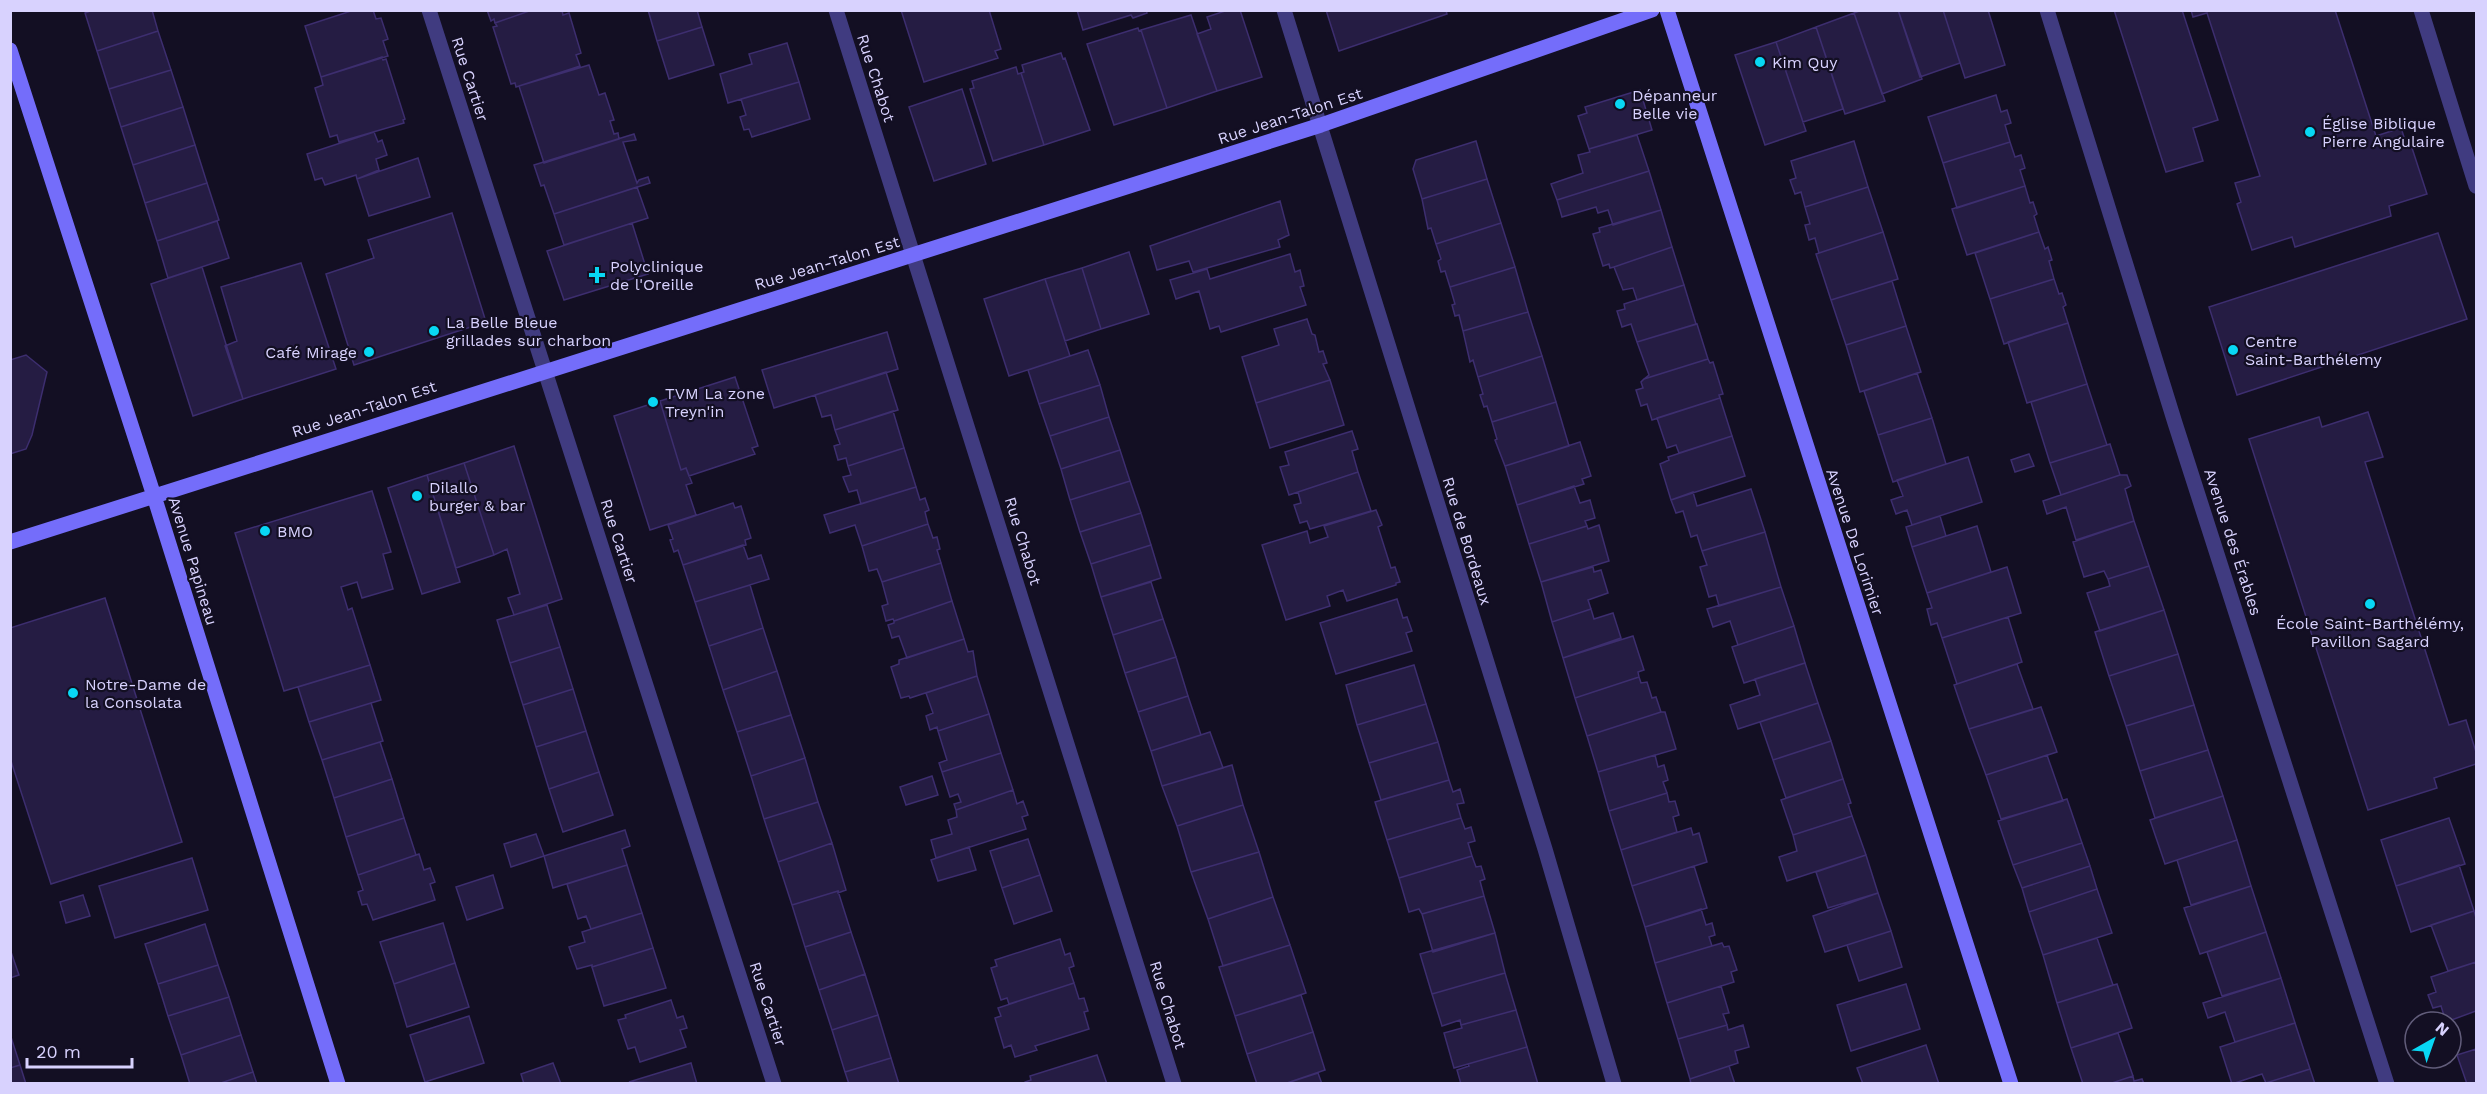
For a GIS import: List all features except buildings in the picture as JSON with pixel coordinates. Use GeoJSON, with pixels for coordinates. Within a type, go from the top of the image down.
{"type":"FeatureCollection","features":[{"type":"Feature","properties":{"kind":"main road","name":"Rue Jean-Talon Est"},"geometry":{"type":"LineString","coordinates":[[10,542],[1321,125],[1652,10]]}},
{"type":"Feature","properties":{"kind":"main road","name":"Avenue De Lorimier"},"geometry":{"type":"LineString","coordinates":[[1667,10],[2011,1083]]}},
{"type":"Feature","properties":{"kind":"main road","name":"Avenue Papineau"},"geometry":{"type":"LineString","coordinates":[[10,50],[154,496],[338,1083]]}},
{"type":"Feature","properties":{"kind":"street","name":"Rue Cartier"},"geometry":{"type":"LineString","coordinates":[[429,10],[774,1083]]}},
{"type":"Feature","properties":{"kind":"street","name":"Rue Chabot"},"geometry":{"type":"LineString","coordinates":[[836,10],[1174,1083]]}},
{"type":"Feature","properties":{"kind":"street","name":"Rue de Bordeaux"},"geometry":{"type":"LineString","coordinates":[[1284,10],[1321,125],[1347,219],[1545,849],[1614,1083]]}},
{"type":"Feature","properties":{"kind":"street","name":"Avenue des Érables"},"geometry":{"type":"LineString","coordinates":[[2046,10],[2175,423],[2387,1083]]}},
{"type":"Feature","properties":{"kind":"street"},"geometry":{"type":"LineString","coordinates":[[2421,10],[2476,186]]}},
{"type":"Feature","properties":{"kind":"place","name":"Kim Quy"},"geometry":{"type":"Point","coordinates":[1760,62]}},
{"type":"Feature","properties":{"kind":"place","name":"Dépanneur Belle vie"},"geometry":{"type":"Point","coordinates":[1620,104]}},
{"type":"Feature","properties":{"kind":"place","name":"Église Biblique Pierre Angulaire"},"geometry":{"type":"Point","coordinates":[2310,132]}},
{"type":"Feature","properties":{"kind":"place","name":"Polyclinique de l'Oreille"},"geometry":{"type":"Point","coordinates":[597,275]}},
{"type":"Feature","properties":{"kind":"place","name":"La Belle Bleue grillades sur charbon"},"geometry":{"type":"Point","coordinates":[434,331]}},
{"type":"Feature","properties":{"kind":"place","name":"Centre Saint-Barthélemy"},"geometry":{"type":"Point","coordinates":[2233,350]}},
{"type":"Feature","properties":{"kind":"place","name":"Café Mirage"},"geometry":{"type":"Point","coordinates":[369,352]}},
{"type":"Feature","properties":{"kind":"place","name":"TVM La zone Treyn'in"},"geometry":{"type":"Point","coordinates":[653,402]}},
{"type":"Feature","properties":{"kind":"place","name":"Dilallo burger & bar"},"geometry":{"type":"Point","coordinates":[417,496]}},
{"type":"Feature","properties":{"kind":"place","name":"BMO"},"geometry":{"type":"Point","coordinates":[265,531]}},
{"type":"Feature","properties":{"kind":"place","name":"École Saint-Barthélémy, Pavillon Sagard"},"geometry":{"type":"Point","coordinates":[2370,604]}},
{"type":"Feature","properties":{"kind":"place","name":"Notre-Dame de la Consolata"},"geometry":{"type":"Point","coordinates":[73,693]}}]}
